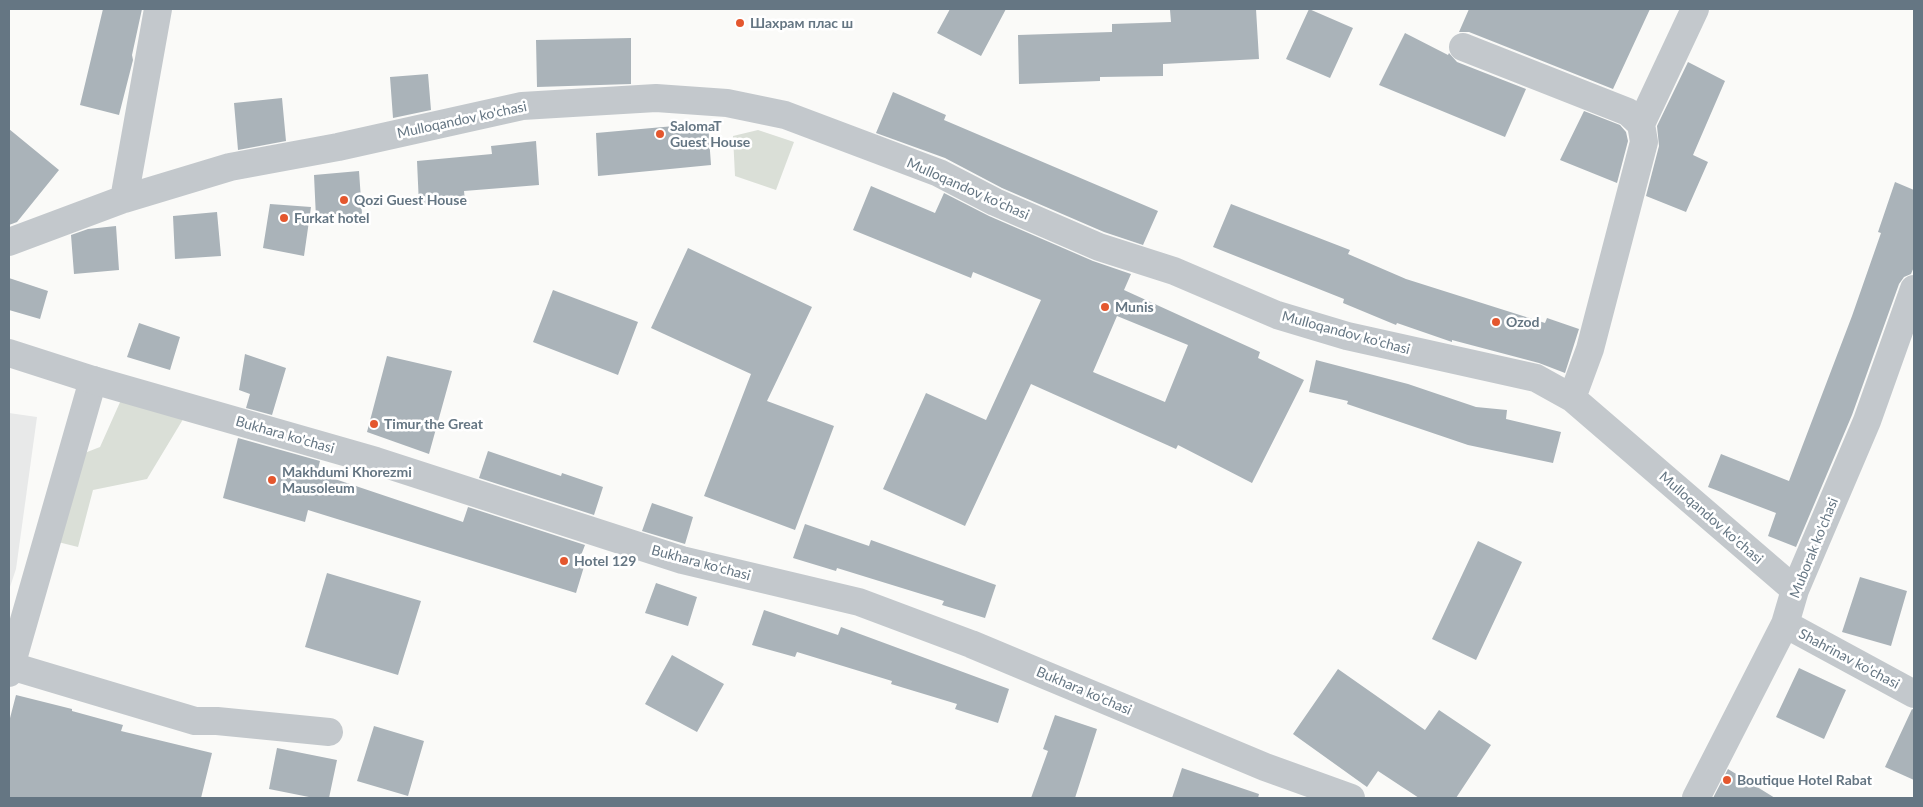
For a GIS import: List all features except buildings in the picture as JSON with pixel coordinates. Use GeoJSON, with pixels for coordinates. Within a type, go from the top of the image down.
{"type":"FeatureCollection","features":[{"type":"Feature","properties":{"kind":"street"},"geometry":{"type":"LineString","coordinates":[[124,199],[158,9]]}},
{"type":"Feature","properties":{"kind":"street"},"geometry":{"type":"LineString","coordinates":[[1572,398],[1590,349],[1644,142],[1641,124],[1695,9]]}},
{"type":"Feature","properties":{"kind":"street"},"geometry":{"type":"LineString","coordinates":[[1463,47],[1628,112],[1641,124]]}},
{"type":"Feature","properties":{"kind":"street","name":"Mulloqandov ko'chasi"},"geometry":{"type":"LineString","coordinates":[[9,242],[124,199],[230,167],[338,148],[522,106],[656,98],[727,103],[785,115],[939,173],[995,202],[1090,243],[1174,271],[1277,315],[1347,336],[1536,378],[1572,398],[1795,590]]}},
{"type":"Feature","properties":{"kind":"street","name":"Muborak ko'chasi"},"geometry":{"type":"LineString","coordinates":[[1696,798],[1785,624],[1795,590],[1867,421],[1914,289]]}},
{"type":"Feature","properties":{"kind":"street","name":"Bukhara ko'chasi"},"geometry":{"type":"LineString","coordinates":[[9,353],[93,380],[376,461],[682,560],[859,602],[970,644],[1264,767],[1351,798]]}},
{"type":"Feature","properties":{"kind":"street"},"geometry":{"type":"LineString","coordinates":[[93,380],[10,670],[195,721],[217,721],[328,732]]}},
{"type":"Feature","properties":{"kind":"street","name":"Shahrinav ko'chasi"},"geometry":{"type":"LineString","coordinates":[[1785,624],[1914,694]]}},
{"type":"Feature","properties":{"kind":"shaded area"},"geometry":{"type":"Polygon","coordinates":[[[758,130],[794,142],[776,190],[735,176],[733,136],[758,130]]]}},
{"type":"Feature","properties":{"kind":"shaded area"},"geometry":{"type":"Polygon","coordinates":[[[121,400],[185,416],[147,479],[93,490],[78,547],[58,542],[82,454],[100,447],[121,400]]]}},
{"type":"Feature","properties":{"kind":"shaded area"},"geometry":{"type":"Polygon","coordinates":[[[9,413],[37,417],[16,569],[9,590],[9,413]]]}},
{"type":"Feature","properties":{"kind":"place","name":"Шахрам плас ш"},"geometry":{"type":"Point","coordinates":[740,23]}},
{"type":"Feature","properties":{"kind":"place","name":"SalomaT Guest House"},"geometry":{"type":"Point","coordinates":[660,134]}},
{"type":"Feature","properties":{"kind":"place","name":"Qozi Guest House"},"geometry":{"type":"Point","coordinates":[344,200]}},
{"type":"Feature","properties":{"kind":"place","name":"Furkat hotel"},"geometry":{"type":"Point","coordinates":[284,218]}},
{"type":"Feature","properties":{"kind":"place","name":"Munis"},"geometry":{"type":"Point","coordinates":[1105,307]}},
{"type":"Feature","properties":{"kind":"place","name":"Ozod"},"geometry":{"type":"Point","coordinates":[1496,322]}},
{"type":"Feature","properties":{"kind":"place","name":"Timur the Great"},"geometry":{"type":"Point","coordinates":[374,424]}},
{"type":"Feature","properties":{"kind":"place","name":"Makhdumi Khorezmi Mausoleum"},"geometry":{"type":"Point","coordinates":[272,480]}},
{"type":"Feature","properties":{"kind":"place","name":"Hotel 129"},"geometry":{"type":"Point","coordinates":[564,561]}},
{"type":"Feature","properties":{"kind":"place","name":"Boutique Hotel Rabat"},"geometry":{"type":"Point","coordinates":[1727,780]}}]}
